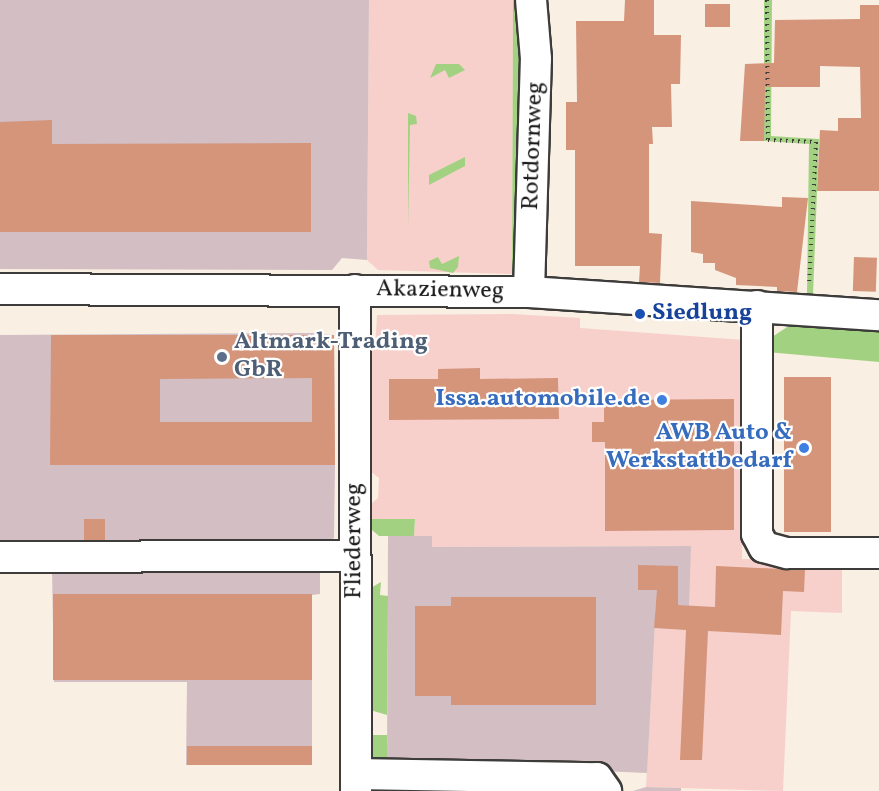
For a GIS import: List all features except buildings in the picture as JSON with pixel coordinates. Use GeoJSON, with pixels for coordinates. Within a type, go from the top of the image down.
{"type":"FeatureCollection","features":[{"type":"Feature","properties":{"kind":"street","name":"Rotdornweg"},"geometry":{"type":"LineString","coordinates":[[529,292],[536,59],[531,0]]}},
{"type":"Feature","properties":{"kind":"street","name":"Akazienweg"},"geometry":{"type":"LineString","coordinates":[[0,289],[529,292],[879,315]]}},
{"type":"Feature","properties":{"kind":"street","name":"Fliederweg"},"geometry":{"type":"LineString","coordinates":[[355,290],[356,783]]}},
{"type":"Feature","properties":{"kind":"street"},"geometry":{"type":"LineString","coordinates":[[757,306],[756,534],[764,548],[787,554],[879,553]]}},
{"type":"Feature","properties":{"kind":"street"},"geometry":{"type":"LineString","coordinates":[[0,557],[355,556]]}},
{"type":"Feature","properties":{"kind":"street"},"geometry":{"type":"LineString","coordinates":[[356,783],[597,778],[606,791]]}},
{"type":"Feature","properties":{"kind":"path"},"geometry":{"type":"LineString","coordinates":[[767,0],[768,140],[816,142],[808,309]]}},
{"type":"Feature","properties":{"kind":"shaded area"},"geometry":{"type":"Polygon","coordinates":[[[0,0],[369,0],[367,260],[342,258],[332,270],[0,269],[0,0]]]}},
{"type":"Feature","properties":{"kind":"shaded area"},"geometry":{"type":"Polygon","coordinates":[[[369,0],[513,0],[512,274],[378,270],[367,260],[369,0]]]}},
{"type":"Feature","properties":{"kind":"shaded area"},"geometry":{"type":"Polygon","coordinates":[[[512,314],[580,318],[580,328],[745,340],[742,559],[842,560],[842,613],[791,611],[783,791],[646,787],[656,604],[690,546],[432,547],[432,536],[414,536],[415,519],[369,519],[370,505],[378,498],[379,478],[370,471],[370,350],[375,350],[377,315],[512,314]]]}},
{"type":"Feature","properties":{"kind":"shaded area"},"geometry":{"type":"Polygon","coordinates":[[[311,333],[334,335],[335,465],[334,538],[320,546],[320,594],[312,595],[312,765],[186,765],[187,682],[54,682],[52,569],[0,570],[0,335],[311,333]]]}},
{"type":"Feature","properties":{"kind":"shaded area"},"geometry":{"type":"Polygon","coordinates":[[[388,536],[432,536],[432,547],[691,546],[689,606],[656,604],[647,773],[387,762],[388,536]]]}},
{"type":"Feature","properties":{"kind":"shaded area"},"geometry":{"type":"Polygon","coordinates":[[[646,787],[681,788],[681,791],[633,791],[646,787]]]}},
{"type":"Feature","properties":{"kind":"green space"},"geometry":{"type":"Polygon","coordinates":[[[513,0],[521,0],[521,35],[518,275],[512,279],[513,0]]]}},
{"type":"Feature","properties":{"kind":"green space"},"geometry":{"type":"Polygon","coordinates":[[[764,0],[772,0],[771,136],[819,139],[813,295],[807,295],[809,144],[764,141],[764,0]]]}},
{"type":"Feature","properties":{"kind":"green space"},"geometry":{"type":"Polygon","coordinates":[[[436,64],[459,64],[465,70],[449,78],[445,70],[430,78],[436,64]]]}},
{"type":"Feature","properties":{"kind":"green space"},"geometry":{"type":"Polygon","coordinates":[[[408,113],[416,116],[417,124],[410,125],[408,228],[408,113]]]}},
{"type":"Feature","properties":{"kind":"green space"},"geometry":{"type":"Polygon","coordinates":[[[465,157],[465,166],[429,185],[429,175],[465,157]]]}},
{"type":"Feature","properties":{"kind":"green space"},"geometry":{"type":"Polygon","coordinates":[[[459,256],[458,267],[453,273],[430,268],[429,261],[438,257],[442,264],[459,256]]]}},
{"type":"Feature","properties":{"kind":"green space"},"geometry":{"type":"Polygon","coordinates":[[[798,320],[879,327],[879,362],[767,352],[772,337],[798,320]]]}},
{"type":"Feature","properties":{"kind":"green space"},"geometry":{"type":"Polygon","coordinates":[[[369,519],[415,519],[414,536],[379,536],[372,530],[369,519]]]}},
{"type":"Feature","properties":{"kind":"green space"},"geometry":{"type":"Polygon","coordinates":[[[381,582],[380,595],[388,596],[387,715],[370,710],[369,589],[381,582]]]}},
{"type":"Feature","properties":{"kind":"green space"},"geometry":{"type":"Polygon","coordinates":[[[371,735],[387,735],[387,762],[371,762],[371,735]]]}},
{"type":"Feature","properties":{"kind":"place","name":"Siedlung"},"geometry":{"type":"Point","coordinates":[640,314]}},
{"type":"Feature","properties":{"kind":"place","name":"Altmark-Trading GbR"},"geometry":{"type":"Point","coordinates":[222,357]}},
{"type":"Feature","properties":{"kind":"place","name":"Issa.automobile.de"},"geometry":{"type":"Point","coordinates":[662,400]}},
{"type":"Feature","properties":{"kind":"place","name":"AWB Auto & Werkstattbedarf"},"geometry":{"type":"Point","coordinates":[804,448]}}]}
